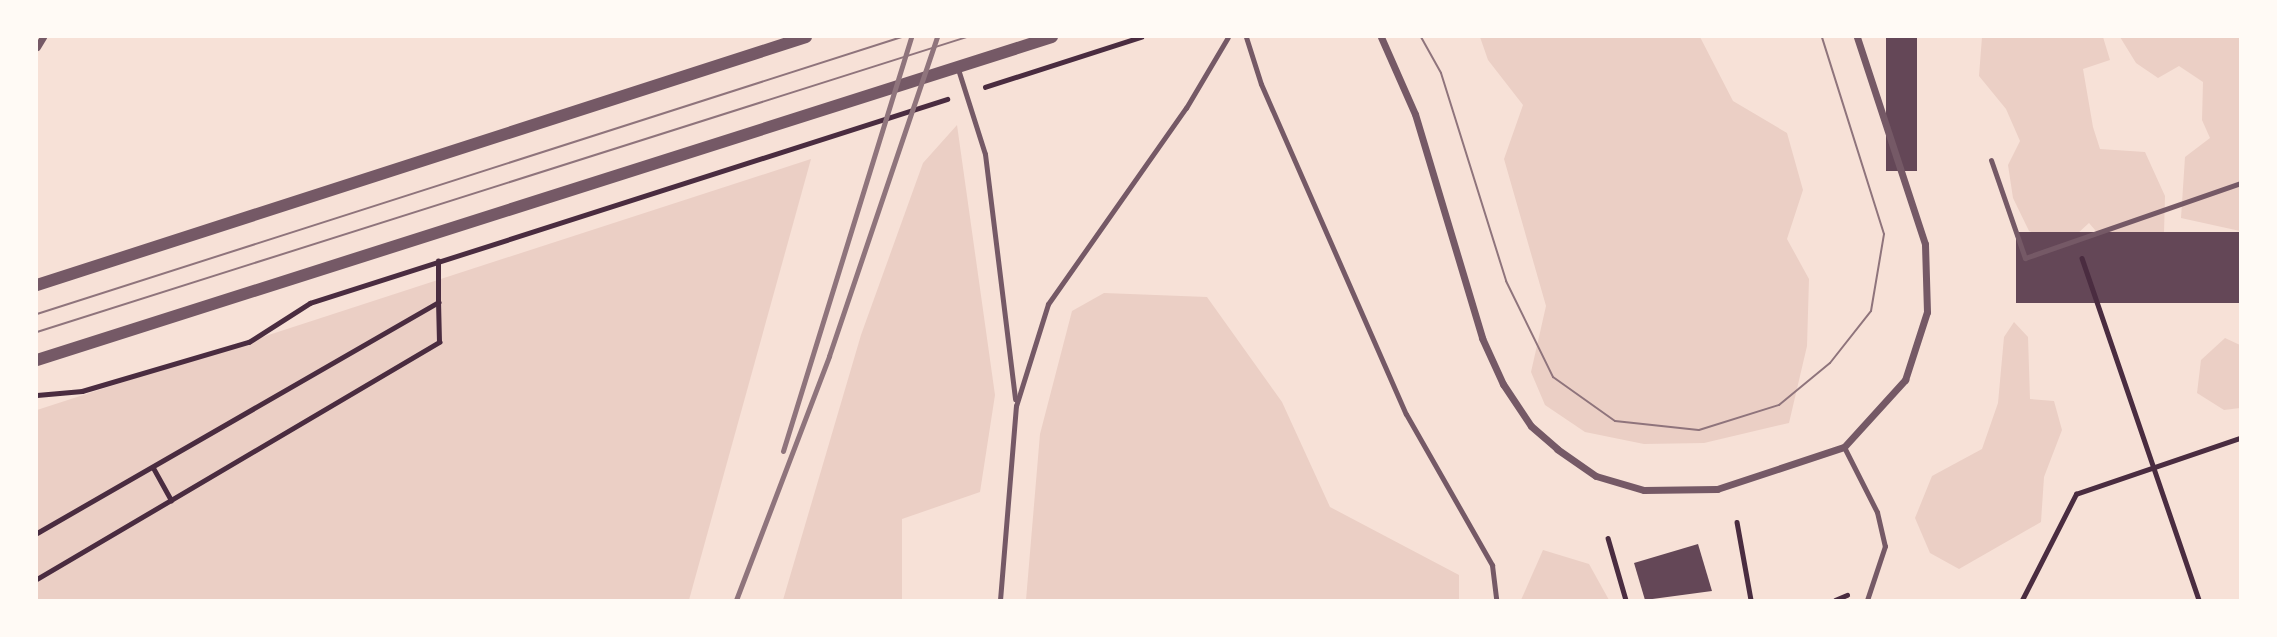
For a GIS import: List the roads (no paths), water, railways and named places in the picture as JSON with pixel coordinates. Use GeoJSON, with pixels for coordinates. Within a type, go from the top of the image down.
{"type":"FeatureCollection","features":[{"type":"Feature","properties":{"kind":"street"},"geometry":{"type":"LineString","coordinates":[[37,47],[43,37]]}},
{"type":"Feature","properties":{"kind":"street"},"geometry":{"type":"LineString","coordinates":[[37,285],[806,37]]}},
{"type":"Feature","properties":{"kind":"street"},"geometry":{"type":"LineString","coordinates":[[37,360],[1052,37]]}},
{"type":"Feature","properties":{"kind":"street"},"geometry":{"type":"LineString","coordinates":[[1381,37],[1415,114],[1482,338],[1531,426],[1557,449],[1596,476],[1644,491],[1717,489],[1844,447],[1905,380],[1927,312],[1925,244],[1911,187],[1857,37]]}},
{"type":"Feature","properties":{"kind":"lane"},"geometry":{"type":"LineString","coordinates":[[1016,406],[1048,304],[1186,108],[1228,37]]}},
{"type":"Feature","properties":{"kind":"lane"},"geometry":{"type":"LineString","coordinates":[[1246,37],[1261,84],[1406,414],[1492,565],[1496,600]]}},
{"type":"Feature","properties":{"kind":"lane"},"geometry":{"type":"LineString","coordinates":[[957,68],[985,154],[1016,406],[1000,600]]}},
{"type":"Feature","properties":{"kind":"lane"},"geometry":{"type":"LineString","coordinates":[[1991,160],[2025,258],[2240,183]]}},
{"type":"Feature","properties":{"kind":"lane"},"geometry":{"type":"LineString","coordinates":[[1844,447],[1877,512],[1885,546],[1867,600]]}},
{"type":"Feature","properties":{"kind":"tram line"},"geometry":{"type":"LineString","coordinates":[[37,314],[902,37]]}},
{"type":"Feature","properties":{"kind":"tram line"},"geometry":{"type":"LineString","coordinates":[[37,332],[967,37]]}},
{"type":"Feature","properties":{"kind":"tram line"},"geometry":{"type":"LineString","coordinates":[[1421,37],[1441,73],[1506,281],[1553,377],[1615,421],[1699,430],[1779,405],[1830,363],[1871,311],[1884,234],[1822,37]]}},
{"type":"Feature","properties":{"kind":"railway"},"geometry":{"type":"LineString","coordinates":[[783,451],[911,37]]}},
{"type":"Feature","properties":{"kind":"railway"},"geometry":{"type":"LineString","coordinates":[[736,600],[829,356],[937,37]]}}]}
